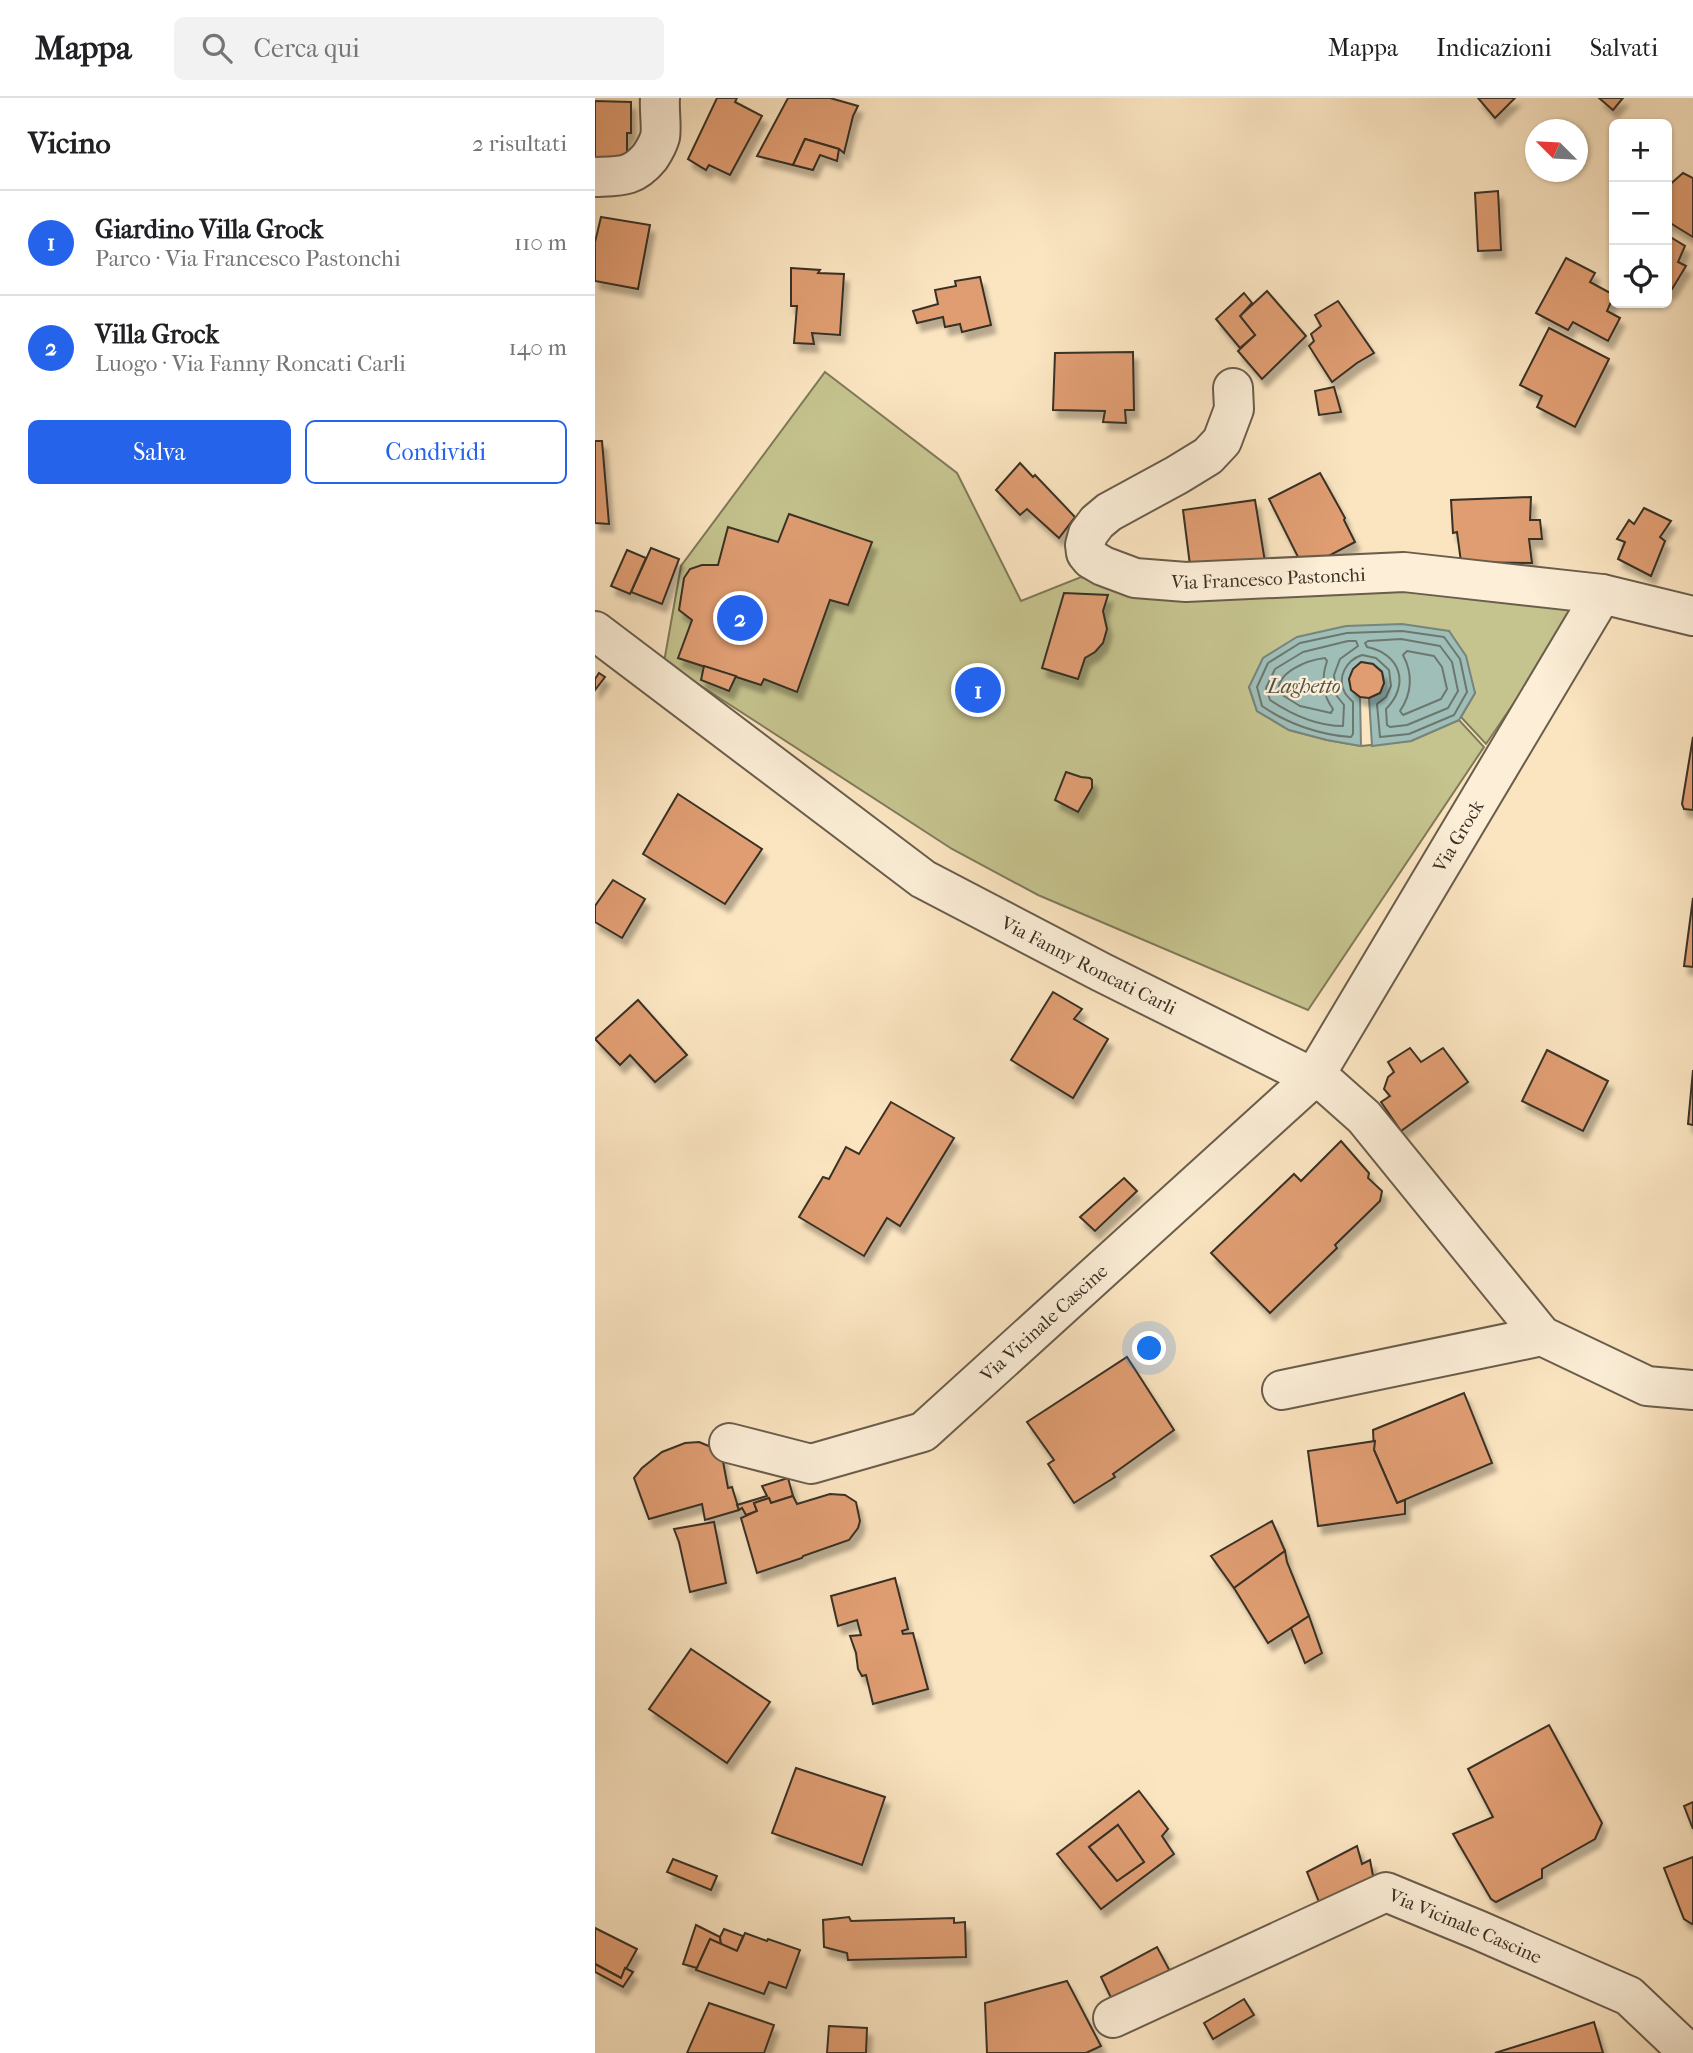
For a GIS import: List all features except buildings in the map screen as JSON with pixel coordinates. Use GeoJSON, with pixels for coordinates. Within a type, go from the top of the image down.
{"type":"FeatureCollection","features":[{"type":"Feature","properties":{"kind":"street"},"geometry":{"type":"LineString","coordinates":[[595,177],[626,176],[644,164],[654,151],[660,136],[660,98]]}},
{"type":"Feature","properties":{"kind":"street","name":"Via Francesco Pastonchi"},"geometry":{"type":"LineString","coordinates":[[1233,388],[1234,409],[1222,441],[1208,456],[1119,506],[1097,522],[1088,534],[1085,545],[1086,553],[1091,559],[1135,578],[1186,582],[1404,572],[1602,594],[1693,617]]}},
{"type":"Feature","properties":{"kind":"street","name":"Via Grock"},"geometry":{"type":"LineString","coordinates":[[1314,1077],[1602,594]]}},
{"type":"Feature","properties":{"kind":"street","name":"Via Fanny Roncati Carli"},"geometry":{"type":"LineString","coordinates":[[595,631],[923,879],[1101,972],[1328,1085],[1364,1117],[1542,1336],[1647,1386],[1693,1390]]}},
{"type":"Feature","properties":{"kind":"street","name":"Via Vicinale Cascine"},"geometry":{"type":"LineString","coordinates":[[729,1443],[811,1464],[923,1432],[1314,1077]]}},
{"type":"Feature","properties":{"kind":"street"},"geometry":{"type":"LineString","coordinates":[[1282,1391],[1542,1336]]}},
{"type":"Feature","properties":{"kind":"street","name":"Via Vicinale Cascine"},"geometry":{"type":"LineString","coordinates":[[1113,2018],[1386,1892],[1629,1996],[1689,2053]]}},
{"type":"Feature","properties":{"kind":"shaded area"},"geometry":{"type":"Polygon","coordinates":[[[825,372],[957,473],[1021,601],[1081,577],[1180,600],[1352,587],[1580,606],[1486,744],[1461,717],[1475,693],[1449,631],[1249,687],[1257,711],[1289,730],[1327,740],[1361,746],[1411,741],[1459,720],[1484,747],[1308,1010],[1038,895],[952,849],[664,662],[681,566],[825,372]]]}},
{"type":"Feature","properties":{"kind":"water","name":"Laghetto"},"geometry":{"type":"Polygon","coordinates":[[[1402,624],[1449,631],[1466,656],[1475,693],[1459,720],[1411,741],[1372,746],[1369,698],[1380,693],[1384,683],[1382,671],[1373,664],[1361,662],[1352,671],[1349,680],[1360,697],[1361,746],[1289,730],[1257,711],[1249,687],[1263,658],[1297,637],[1346,626],[1402,624]]]}},
{"type":"Feature","properties":{"kind":"place","name":"Villa Grock"},"geometry":{"type":"Point","coordinates":[740,618]}},
{"type":"Feature","properties":{"kind":"place","name":"Giardino Villa Grock"},"geometry":{"type":"Point","coordinates":[978,690]}}]}
